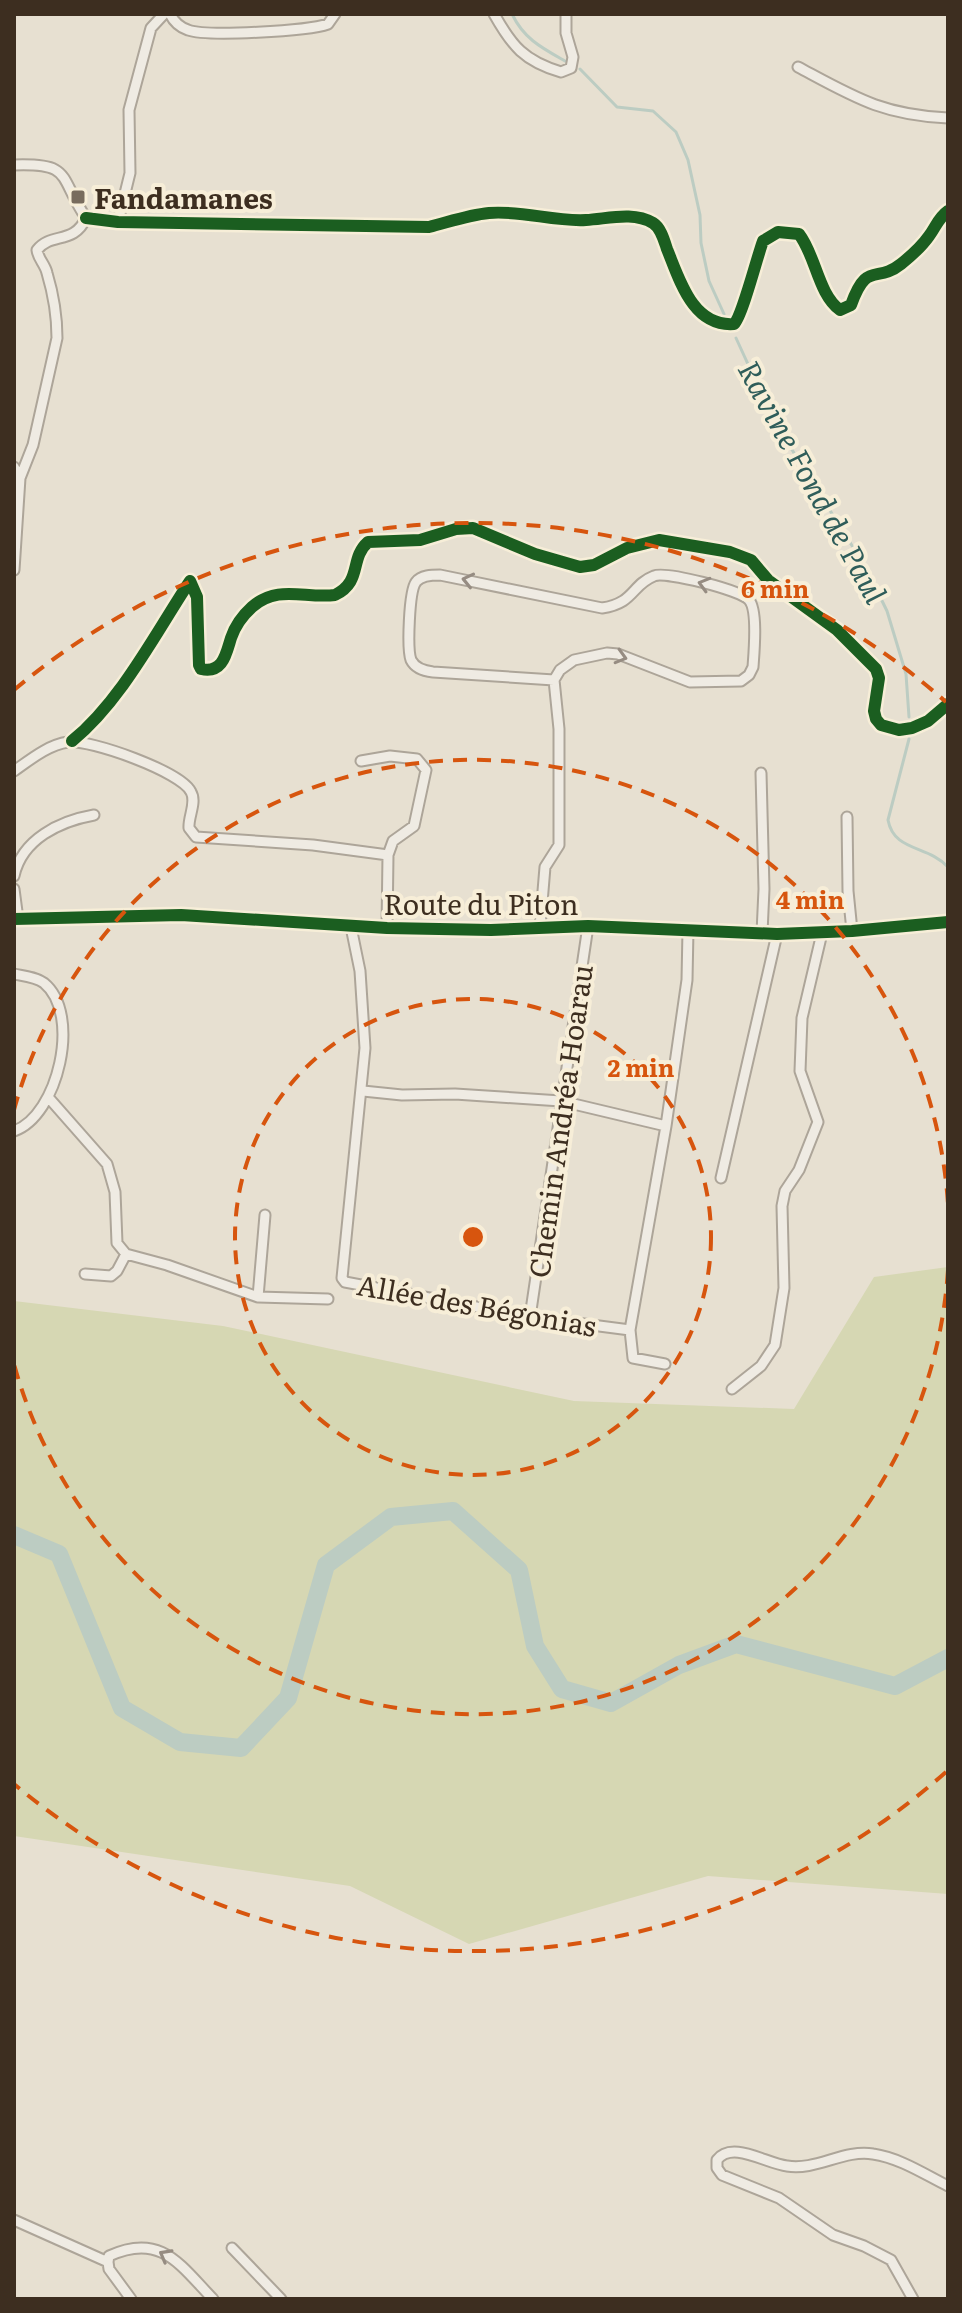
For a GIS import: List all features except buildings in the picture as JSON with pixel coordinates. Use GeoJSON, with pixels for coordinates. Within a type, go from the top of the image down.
{"type":"FeatureCollection","features":[{"type":"Feature","properties":{"kind":"street"},"geometry":{"type":"LineString","coordinates":[[118,222],[130,173],[129,110],[151,28],[167,14],[181,28],[199,33],[306,30],[328,24],[335,14]]}},
{"type":"Feature","properties":{"kind":"street"},"geometry":{"type":"LineString","coordinates":[[494,14],[512,45],[539,66],[561,72],[571,68],[573,57],[566,33],[566,14]]}},
{"type":"Feature","properties":{"kind":"street"},"geometry":{"type":"LineString","coordinates":[[798,67],[866,103],[902,114],[948,118]]}},
{"type":"Feature","properties":{"kind":"street"},"geometry":{"type":"LineString","coordinates":[[14,165],[42,164],[56,169],[86,218]]}},
{"type":"Feature","properties":{"kind":"street"},"geometry":{"type":"LineString","coordinates":[[86,218],[118,222],[429,227],[473,214],[493,212],[583,220],[630,216],[652,222],[660,230],[683,291],[713,323],[725,325],[734,324],[741,318],[749,281],[763,241],[778,232],[799,234],[807,245],[831,304],[840,310],[851,305],[862,281],[869,275],[888,272],[901,264],[948,211]]}},
{"type":"Feature","properties":{"kind":"street"},"geometry":{"type":"LineString","coordinates":[[14,570],[20,478],[33,445],[57,338],[47,270],[37,250],[48,242],[72,236],[86,218]]}},
{"type":"Feature","properties":{"kind":"street"},"geometry":{"type":"LineString","coordinates":[[14,467],[20,478]]}},
{"type":"Feature","properties":{"kind":"street"},"geometry":{"type":"LineString","coordinates":[[14,771],[45,750],[72,741],[92,725],[190,581],[197,597],[199,665],[201,669],[211,670],[222,664],[240,620],[263,598],[292,592],[325,596],[345,590],[354,577],[361,549],[368,542],[403,542],[456,529],[473,528],[535,554],[580,567],[594,565],[627,548],[649,542],[672,542],[747,557],[775,586],[837,630],[879,674],[874,711],[881,725],[899,730],[912,728],[928,721],[948,704]]}},
{"type":"Feature","properties":{"kind":"street"},"geometry":{"type":"LineString","coordinates":[[540,927],[545,867],[559,845],[560,833],[559,729],[554,680],[560,670],[574,660],[613,653],[690,682],[741,681],[753,667],[753,607],[743,595],[671,575],[654,576],[622,604],[602,608],[453,577],[433,575],[416,582],[412,596],[409,651],[413,664],[418,668],[433,672],[554,680]]}},
{"type":"Feature","properties":{"kind":"street"},"geometry":{"type":"LineString","coordinates":[[72,741],[92,743],[157,768],[187,786],[193,797],[189,828],[196,837],[313,845],[388,855]]}},
{"type":"Feature","properties":{"kind":"street"},"geometry":{"type":"LineString","coordinates":[[361,761],[390,756],[417,759],[426,770],[414,826],[393,841],[388,855],[387,928]]}},
{"type":"Feature","properties":{"kind":"street"},"geometry":{"type":"LineString","coordinates":[[761,773],[762,933]]}},
{"type":"Feature","properties":{"kind":"street"},"geometry":{"type":"LineString","coordinates":[[14,876],[26,852],[46,832],[61,823],[94,815]]}},
{"type":"Feature","properties":{"kind":"street"},"geometry":{"type":"LineString","coordinates":[[847,817],[852,931]]}},
{"type":"Feature","properties":{"kind":"street"},"geometry":{"type":"LineString","coordinates":[[14,889],[16,919]]}},
{"type":"Feature","properties":{"kind":"street","name":"Route du Piton"},"geometry":{"type":"LineString","coordinates":[[16,919],[181,915],[351,927],[491,930],[588,926],[777,934],[948,922]]}},
{"type":"Feature","properties":{"kind":"street","name":"Chemin Andréa Hoarau"},"geometry":{"type":"LineString","coordinates":[[530,1317],[588,926]]}},
{"type":"Feature","properties":{"kind":"street","name":"Allée des Bégonias"},"geometry":{"type":"LineString","coordinates":[[351,927],[360,971],[365,1048],[342,1278],[345,1282],[530,1317],[630,1330]]}},
{"type":"Feature","properties":{"kind":"street"},"geometry":{"type":"LineString","coordinates":[[665,1364],[633,1358],[630,1330],[666,1126],[687,980],[688,930]]}},
{"type":"Feature","properties":{"kind":"street"},"geometry":{"type":"LineString","coordinates":[[732,1389],[761,1366],[775,1345],[781,1320],[784,1288],[782,1206],[785,1191],[799,1170],[818,1122],[800,1071],[802,1018],[822,933]]}},
{"type":"Feature","properties":{"kind":"street"},"geometry":{"type":"LineString","coordinates":[[721,1178],[777,934]]}},
{"type":"Feature","properties":{"kind":"street"},"geometry":{"type":"LineString","coordinates":[[14,974],[35,978],[45,984],[61,1014],[64,1039],[48,1097],[37,1114],[14,1131]]}},
{"type":"Feature","properties":{"kind":"street"},"geometry":{"type":"LineString","coordinates":[[363,1091],[561,1101],[666,1126]]}},
{"type":"Feature","properties":{"kind":"street"},"geometry":{"type":"LineString","coordinates":[[48,1097],[107,1164],[115,1192],[117,1243],[126,1254],[258,1297],[328,1299]]}},
{"type":"Feature","properties":{"kind":"street"},"geometry":{"type":"LineString","coordinates":[[258,1297],[265,1215]]}},
{"type":"Feature","properties":{"kind":"street"},"geometry":{"type":"LineString","coordinates":[[85,1274],[111,1276],[126,1254]]}},
{"type":"Feature","properties":{"kind":"street"},"geometry":{"type":"LineString","coordinates":[[913,2299],[891,2260],[833,2235],[779,2198],[722,2175],[717,2168],[717,2160],[725,2152],[735,2152],[788,2167],[862,2153],[876,2154],[948,2186]]}},
{"type":"Feature","properties":{"kind":"street"},"geometry":{"type":"LineString","coordinates":[[14,2220],[108,2262]]}},
{"type":"Feature","properties":{"kind":"street"},"geometry":{"type":"LineString","coordinates":[[131,2299],[109,2269],[109,2256],[127,2248],[144,2247],[160,2250],[174,2259],[213,2299]]}},
{"type":"Feature","properties":{"kind":"street"},"geometry":{"type":"LineString","coordinates":[[232,2248],[281,2299]]}},
{"type":"Feature","properties":{"kind":"green space"},"geometry":{"type":"Polygon","coordinates":[[[948,1267],[948,1894],[708,1876],[469,1944],[350,1886],[14,1836],[14,1301],[223,1326],[574,1401],[794,1409],[874,1277],[948,1267]]]}},
{"type":"Feature","properties":{"kind":"waterway","name":"Ravine Fond de Paul"},"geometry":{"type":"LineString","coordinates":[[512,14],[528,36],[565,61]]}},
{"type":"Feature","properties":{"kind":"waterway","name":"Ravine Fond de Paul"},"geometry":{"type":"LineString","coordinates":[[580,69],[617,107],[653,111],[676,132],[688,160],[700,215],[701,243],[709,281],[724,314]]}},
{"type":"Feature","properties":{"kind":"waterway","name":"Ravine Fond de Paul"},"geometry":{"type":"LineString","coordinates":[[736,338],[774,421],[866,568],[887,611],[906,674],[909,717]]}},
{"type":"Feature","properties":{"kind":"waterway","name":"Ravine Fond de Paul"},"geometry":{"type":"LineString","coordinates":[[909,739],[888,820],[891,830],[904,843],[948,867]]}},
{"type":"Feature","properties":{"kind":"waterway"},"geometry":{"type":"LineString","coordinates":[[14,1535],[59,1554],[122,1708],[180,1742],[241,1748],[288,1698],[326,1565],[391,1517],[453,1511],[519,1570],[535,1646],[562,1689],[611,1703],[679,1665],[736,1644],[895,1686],[948,1658]]}},
{"type":"Feature","properties":{"kind":"cycle path"},"geometry":{"type":"LineString","coordinates":[[86,218],[118,222],[429,227],[489,213],[574,220],[637,217],[653,223],[662,234],[683,288],[698,310],[720,323],[734,324],[763,241],[778,232],[799,234],[822,285],[840,310],[851,305],[867,278],[892,270],[912,254],[948,211]]}},
{"type":"Feature","properties":{"kind":"cycle path"},"geometry":{"type":"LineString","coordinates":[[72,741],[122,687],[190,581],[197,597],[199,665],[201,669],[214,669],[222,661],[239,621],[252,607],[262,600],[282,594],[335,595],[353,577],[359,555],[368,542],[420,540],[456,529],[473,528],[535,554],[580,567],[594,565],[627,548],[659,540],[730,552],[751,560],[768,580],[837,630],[876,669],[879,678],[874,711],[881,725],[899,730],[912,728],[928,721],[948,704]]}},
{"type":"Feature","properties":{"kind":"cycle path"},"geometry":{"type":"LineString","coordinates":[[14,919],[181,915],[387,928],[491,930],[588,926],[777,934],[948,922]]}},
{"type":"Feature","properties":{"kind":"place","name":"Fandamanes"},"geometry":{"type":"Point","coordinates":[78,197]}}]}
